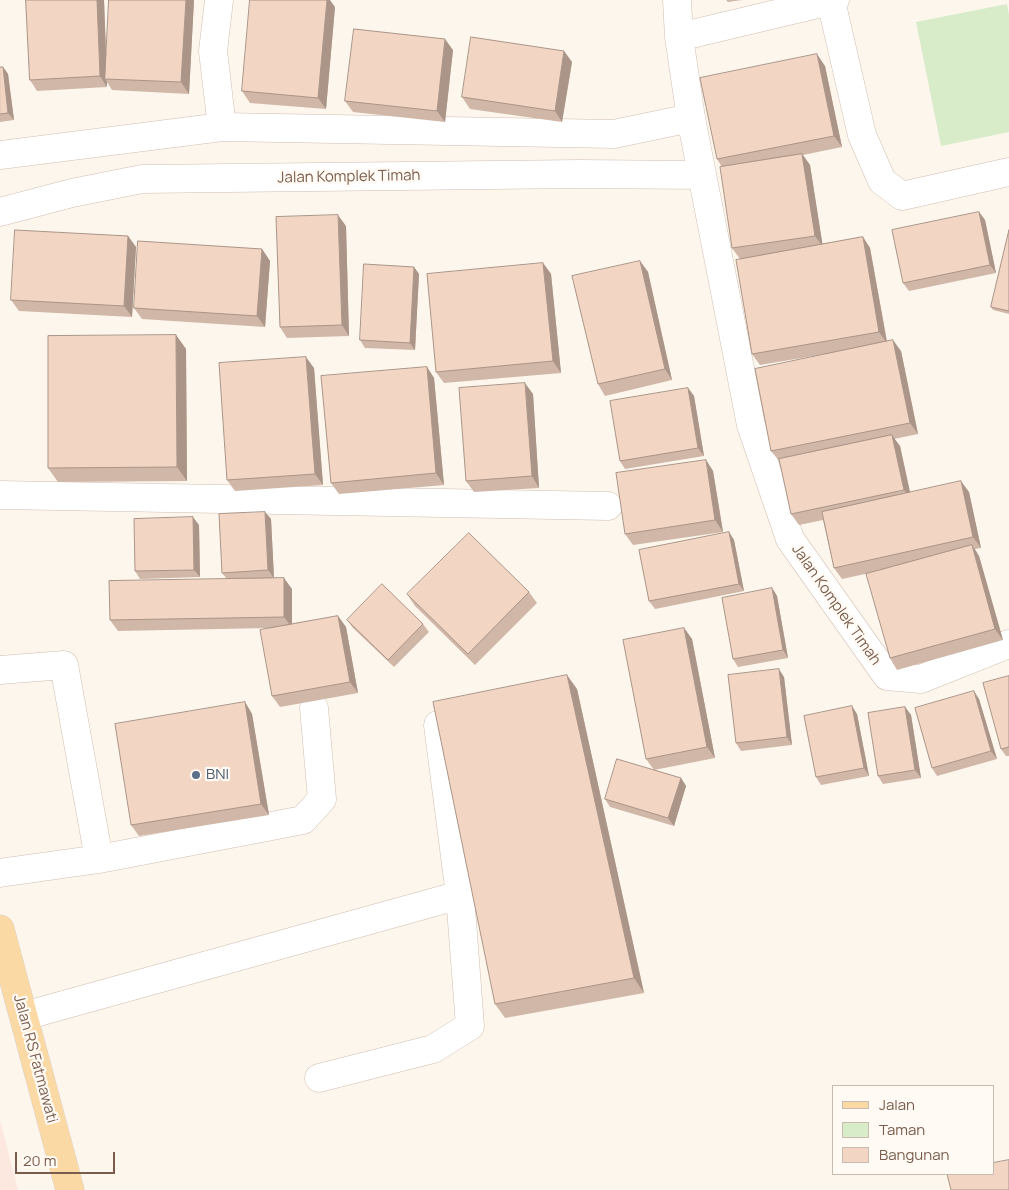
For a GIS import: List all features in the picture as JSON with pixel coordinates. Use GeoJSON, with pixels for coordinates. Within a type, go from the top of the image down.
{"type":"FeatureCollection","features":[{"type":"Feature","properties":{"kind":"main road","name":"Jalan RS Fatmawati"},"geometry":{"type":"LineString","coordinates":[[0,929],[70,1190]]}},
{"type":"Feature","properties":{"kind":"street"},"geometry":{"type":"LineString","coordinates":[[219,0],[213,51],[222,127]]}},
{"type":"Feature","properties":{"kind":"street","name":"Jalan Komplek Timah"},"geometry":{"type":"LineString","coordinates":[[677,0],[679,37],[691,118],[751,426],[790,539],[887,676],[921,678],[1009,644]]}},
{"type":"Feature","properties":{"kind":"street"},"geometry":{"type":"LineString","coordinates":[[679,37],[833,1],[862,135],[882,181],[902,196],[1009,172]]}},
{"type":"Feature","properties":{"kind":"street"},"geometry":{"type":"LineString","coordinates":[[0,155],[222,127],[614,134],[691,118]]}},
{"type":"Feature","properties":{"kind":"street"},"geometry":{"type":"LineString","coordinates":[[614,134],[617,175]]}},
{"type":"Feature","properties":{"kind":"street","name":"Jalan Komplek Timah"},"geometry":{"type":"LineString","coordinates":[[0,212],[72,193],[142,179],[702,175]]}},
{"type":"Feature","properties":{"kind":"street"},"geometry":{"type":"LineString","coordinates":[[0,495],[608,506]]}},
{"type":"Feature","properties":{"kind":"street"},"geometry":{"type":"LineString","coordinates":[[0,670],[64,665],[98,859]]}},
{"type":"Feature","properties":{"kind":"street"},"geometry":{"type":"LineString","coordinates":[[0,873],[98,859],[302,820],[322,799],[314,708]]}},
{"type":"Feature","properties":{"kind":"street"},"geometry":{"type":"LineString","coordinates":[[319,1078],[433,1049],[470,1026],[460,895],[438,725]]}},
{"type":"Feature","properties":{"kind":"street"},"geometry":{"type":"LineString","coordinates":[[24,1016],[460,895]]}},
{"type":"Feature","properties":{"kind":"shaded area"},"geometry":{"type":"Polygon","coordinates":[[[0,1120],[18,1190],[0,1190],[0,1120]]]}},
{"type":"Feature","properties":{"kind":"green space"},"geometry":{"type":"Polygon","coordinates":[[[1007,4],[1009,15],[1009,132],[941,146],[916,22],[1007,4]]]}},
{"type":"Feature","properties":{"kind":"building"},"geometry":{"type":"Polygon","coordinates":[[[26,0],[97,0],[100,76],[30,80],[26,0]]]}},
{"type":"Feature","properties":{"kind":"building"},"geometry":{"type":"Polygon","coordinates":[[[109,0],[186,0],[181,82],[105,79],[109,0]]]}},
{"type":"Feature","properties":{"kind":"building"},"geometry":{"type":"Polygon","coordinates":[[[250,0],[327,0],[318,98],[242,91],[250,0]]]}},
{"type":"Feature","properties":{"kind":"building"},"geometry":{"type":"Polygon","coordinates":[[[354,29],[445,39],[437,111],[345,101],[354,29]]]}},
{"type":"Feature","properties":{"kind":"building"},"geometry":{"type":"Polygon","coordinates":[[[471,37],[564,51],[555,111],[462,97],[471,37]]]}},
{"type":"Feature","properties":{"kind":"building"},"geometry":{"type":"Polygon","coordinates":[[[817,54],[834,136],[717,159],[700,78],[817,54]]]}},
{"type":"Feature","properties":{"kind":"building"},"geometry":{"type":"Polygon","coordinates":[[[0,67],[3,67],[8,113],[0,114],[0,67]]]}},
{"type":"Feature","properties":{"kind":"building"},"geometry":{"type":"Polygon","coordinates":[[[802,154],[815,236],[732,248],[720,167],[802,154]]]}},
{"type":"Feature","properties":{"kind":"building"},"geometry":{"type":"Polygon","coordinates":[[[979,212],[990,265],[903,283],[892,230],[979,212]]]}},
{"type":"Feature","properties":{"kind":"building"},"geometry":{"type":"Polygon","coordinates":[[[338,215],[342,325],[280,327],[276,217],[338,215]]]}},
{"type":"Feature","properties":{"kind":"building"},"geometry":{"type":"Polygon","coordinates":[[[15,230],[128,236],[124,306],[11,300],[15,230]]]}},
{"type":"Feature","properties":{"kind":"building"},"geometry":{"type":"Polygon","coordinates":[[[1009,230],[1009,311],[991,307],[1009,230]]]}},
{"type":"Feature","properties":{"kind":"building"},"geometry":{"type":"Polygon","coordinates":[[[863,237],[879,332],[752,354],[736,260],[863,237]]]}},
{"type":"Feature","properties":{"kind":"building"},"geometry":{"type":"Polygon","coordinates":[[[138,241],[262,249],[257,316],[134,308],[138,241]]]}},
{"type":"Feature","properties":{"kind":"building"},"geometry":{"type":"Polygon","coordinates":[[[640,261],[665,369],[598,384],[572,276],[640,261]]]}},
{"type":"Feature","properties":{"kind":"building"},"geometry":{"type":"Polygon","coordinates":[[[543,263],[553,361],[436,372],[427,274],[543,263]]]}},
{"type":"Feature","properties":{"kind":"building"},"geometry":{"type":"Polygon","coordinates":[[[364,264],[414,267],[410,343],[360,340],[364,264]]]}},
{"type":"Feature","properties":{"kind":"building"},"geometry":{"type":"Polygon","coordinates":[[[176,335],[177,467],[48,468],[48,336],[176,335]]]}},
{"type":"Feature","properties":{"kind":"building"},"geometry":{"type":"Polygon","coordinates":[[[893,340],[910,423],[771,451],[755,369],[893,340]]]}},
{"type":"Feature","properties":{"kind":"building"},"geometry":{"type":"Polygon","coordinates":[[[306,357],[315,474],[227,480],[219,363],[306,357]]]}},
{"type":"Feature","properties":{"kind":"building"},"geometry":{"type":"Polygon","coordinates":[[[427,367],[436,473],[331,483],[321,376],[427,367]]]}},
{"type":"Feature","properties":{"kind":"building"},"geometry":{"type":"Polygon","coordinates":[[[525,383],[532,476],[466,481],[459,388],[525,383]]]}},
{"type":"Feature","properties":{"kind":"building"},"geometry":{"type":"Polygon","coordinates":[[[688,388],[698,448],[620,461],[610,401],[688,388]]]}},
{"type":"Feature","properties":{"kind":"building"},"geometry":{"type":"Polygon","coordinates":[[[892,435],[904,490],[791,514],[779,459],[892,435]]]}},
{"type":"Feature","properties":{"kind":"building"},"geometry":{"type":"Polygon","coordinates":[[[706,460],[715,520],[625,534],[616,473],[706,460]]]}},
{"type":"Feature","properties":{"kind":"building"},"geometry":{"type":"Polygon","coordinates":[[[961,481],[973,537],[834,568],[822,512],[961,481]]]}},
{"type":"Feature","properties":{"kind":"building"},"geometry":{"type":"Polygon","coordinates":[[[265,512],[268,570],[222,573],[219,514],[265,512]]]}},
{"type":"Feature","properties":{"kind":"building"},"geometry":{"type":"Polygon","coordinates":[[[193,517],[194,570],[135,571],[134,519],[193,517]]]}},
{"type":"Feature","properties":{"kind":"building"},"geometry":{"type":"Polygon","coordinates":[[[729,532],[739,584],[649,601],[639,550],[729,532]]]}},
{"type":"Feature","properties":{"kind":"building"},"geometry":{"type":"Polygon","coordinates":[[[469,533],[529,592],[468,654],[407,594],[469,533]]]}},
{"type":"Feature","properties":{"kind":"building"},"geometry":{"type":"Polygon","coordinates":[[[972,545],[995,629],[890,658],[866,574],[972,545]]]}},
{"type":"Feature","properties":{"kind":"building"},"geometry":{"type":"Polygon","coordinates":[[[284,578],[284,617],[110,620],[109,581],[284,578]]]}},
{"type":"Feature","properties":{"kind":"building"},"geometry":{"type":"Polygon","coordinates":[[[382,584],[423,624],[388,660],[347,620],[382,584]]]}},
{"type":"Feature","properties":{"kind":"building"},"geometry":{"type":"Polygon","coordinates":[[[772,588],[783,650],[733,659],[722,598],[772,588]]]}},
{"type":"Feature","properties":{"kind":"building"},"geometry":{"type":"Polygon","coordinates":[[[338,616],[350,682],[272,696],[260,630],[338,616]]]}},
{"type":"Feature","properties":{"kind":"building"},"geometry":{"type":"Polygon","coordinates":[[[684,628],[707,747],[646,759],[623,640],[684,628]]]}},
{"type":"Feature","properties":{"kind":"building"},"geometry":{"type":"Polygon","coordinates":[[[779,669],[787,737],[736,743],[728,675],[779,669]]]}},
{"type":"Feature","properties":{"kind":"building"},"geometry":{"type":"Polygon","coordinates":[[[567,675],[634,978],[495,1004],[433,702],[567,675]]]}},
{"type":"Feature","properties":{"kind":"building"},"geometry":{"type":"Polygon","coordinates":[[[1009,676],[1009,747],[1001,749],[983,683],[1009,676]]]}},
{"type":"Feature","properties":{"kind":"building"},"geometry":{"type":"Polygon","coordinates":[[[974,691],[991,751],[932,768],[915,708],[974,691]]]}},
{"type":"Feature","properties":{"kind":"building","name":"BNI"},"geometry":{"type":"Polygon","coordinates":[[[245,702],[261,804],[131,825],[115,724],[245,702]]]}},
{"type":"Feature","properties":{"kind":"building"},"geometry":{"type":"Polygon","coordinates":[[[852,706],[864,768],[816,777],[804,716],[852,706]]]}},
{"type":"Feature","properties":{"kind":"building"},"geometry":{"type":"Polygon","coordinates":[[[905,707],[915,770],[878,776],[868,713],[905,707]]]}},
{"type":"Feature","properties":{"kind":"building"},"geometry":{"type":"Polygon","coordinates":[[[617,759],[681,778],[668,818],[605,799],[617,759]]]}},
{"type":"Feature","properties":{"kind":"building"},"geometry":{"type":"Polygon","coordinates":[[[1009,1160],[1009,1190],[951,1190],[947,1175],[994,1175],[994,1163],[1009,1160]]]}},
{"type":"Feature","properties":{"kind":"place","name":"BNI"},"geometry":{"type":"Point","coordinates":[196,775]}}]}
